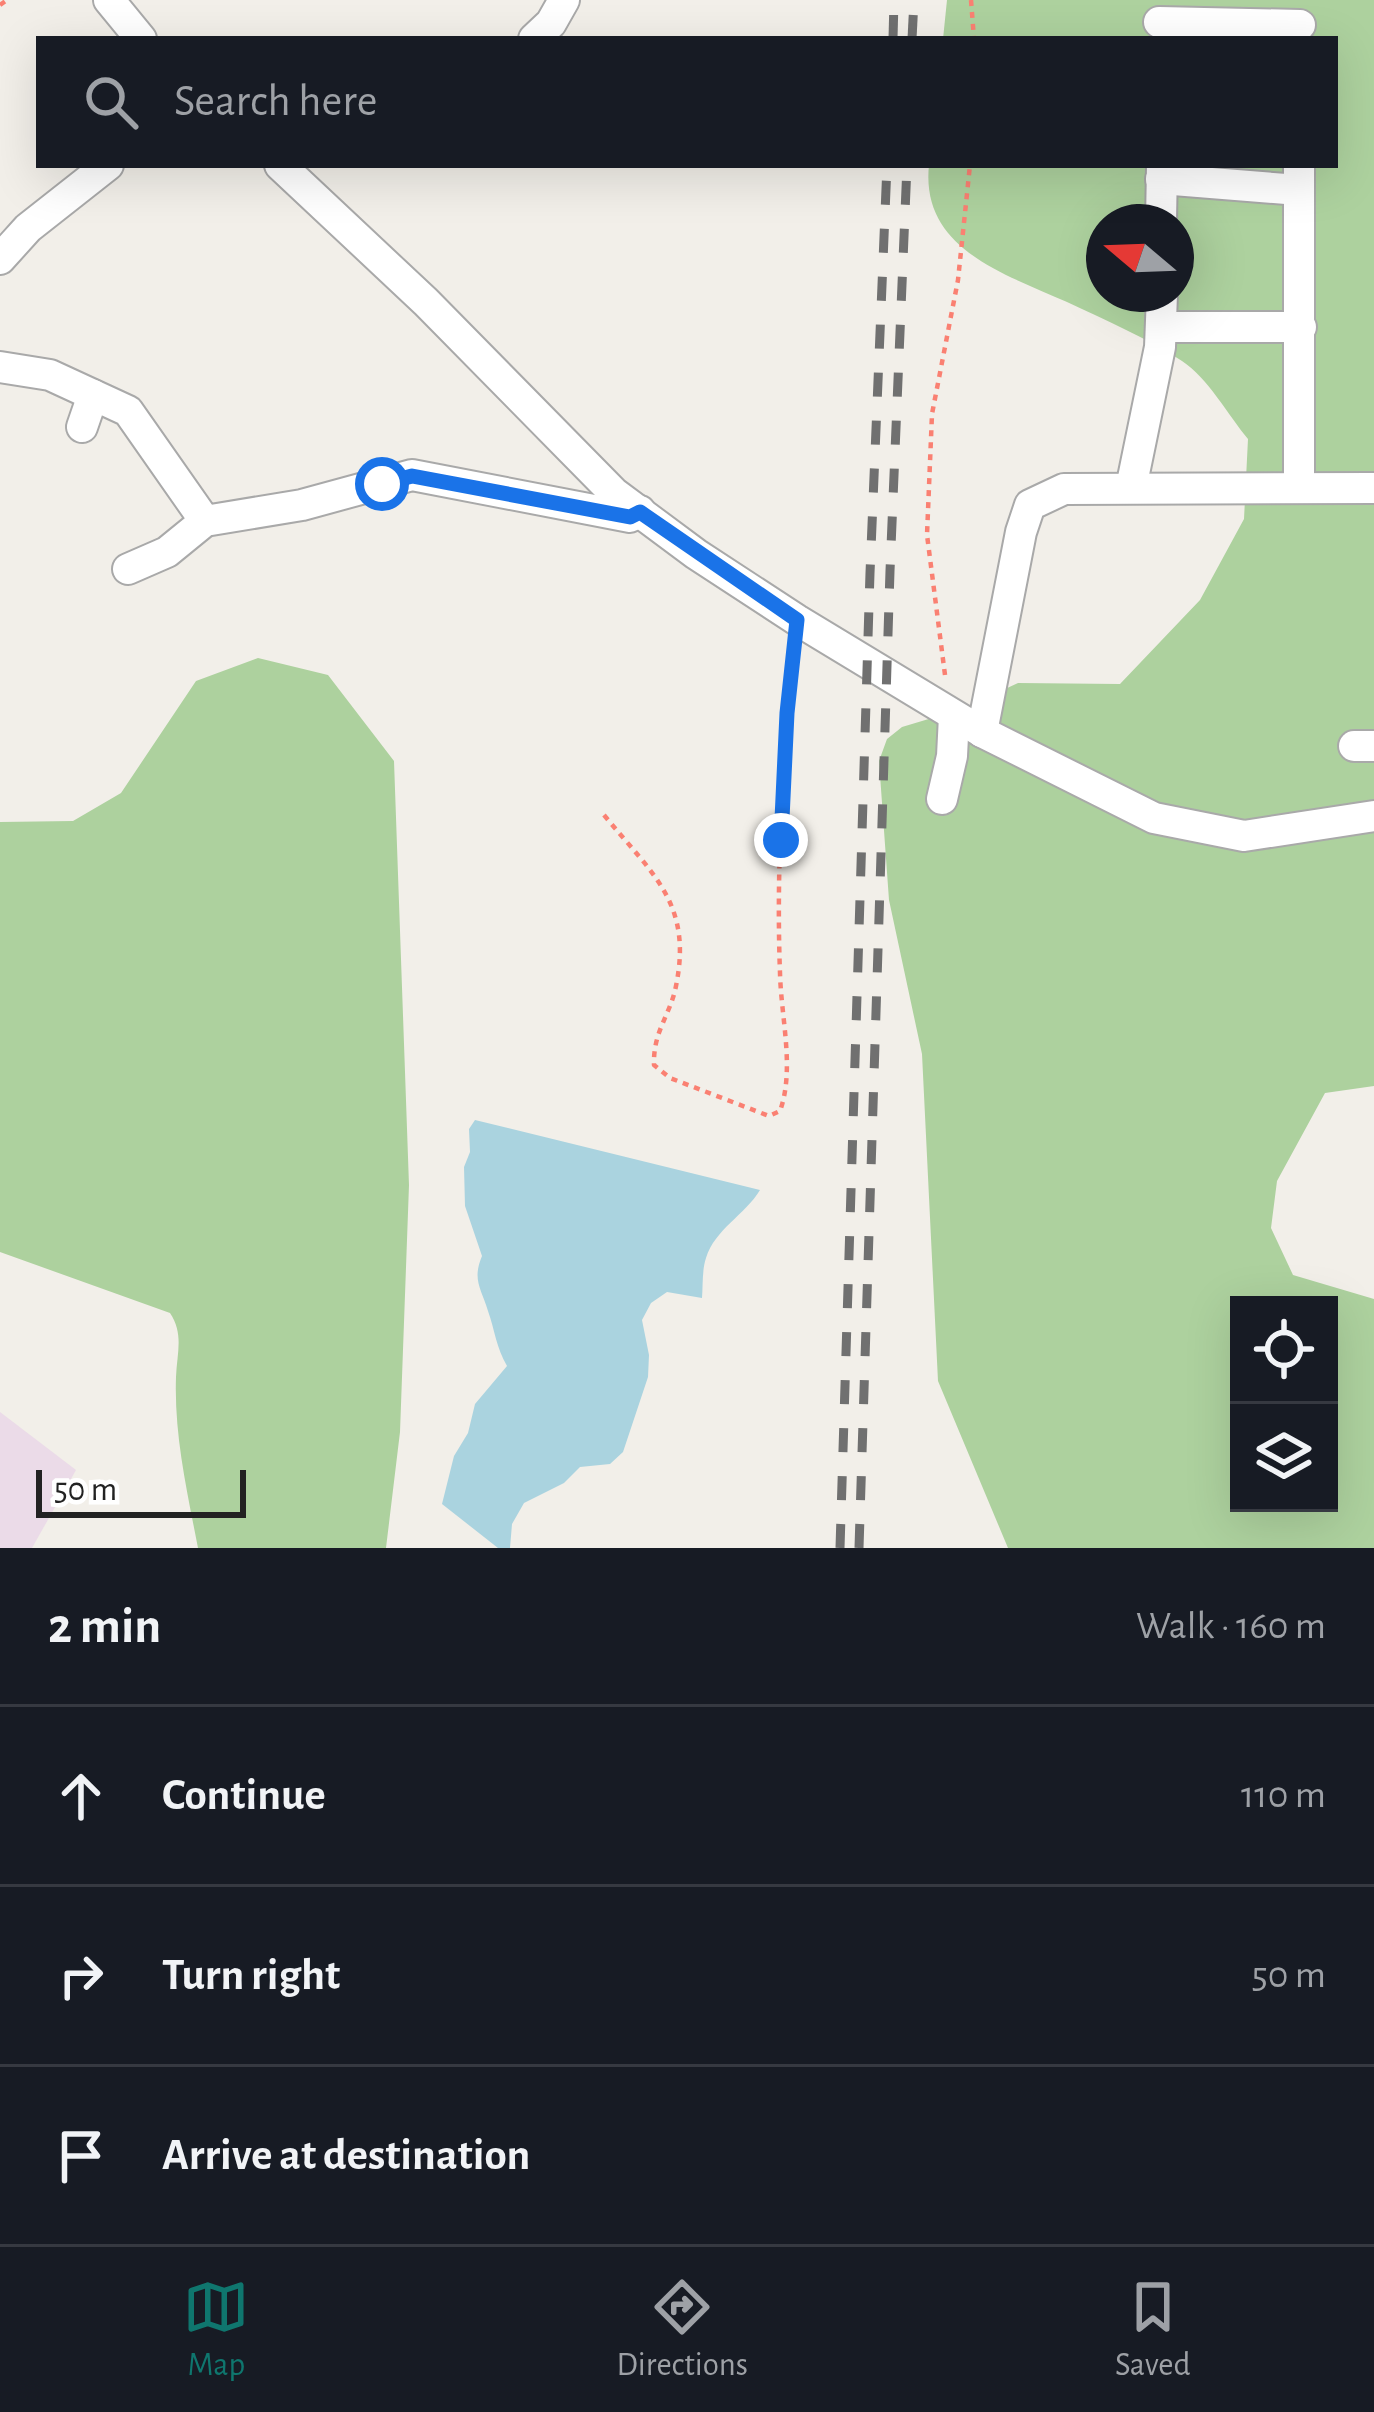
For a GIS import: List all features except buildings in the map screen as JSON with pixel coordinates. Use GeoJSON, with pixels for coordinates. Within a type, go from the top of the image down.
{"type":"FeatureCollection","features":[{"type":"Feature","properties":{"kind":"street"},"geometry":{"type":"LineString","coordinates":[[109,0],[139,36]]}},
{"type":"Feature","properties":{"kind":"street"},"geometry":{"type":"LineString","coordinates":[[537,36],[564,0]]}},
{"type":"Feature","properties":{"kind":"street"},"geometry":{"type":"LineString","coordinates":[[1160,20],[1300,22]]}},
{"type":"Feature","properties":{"kind":"street"},"geometry":{"type":"LineString","coordinates":[[0,259],[28,228],[104,168]]}},
{"type":"Feature","properties":{"kind":"street"},"geometry":{"type":"LineString","coordinates":[[291,168],[614,493],[797,620],[954,716],[1154,818],[1244,836],[1374,816]]}},
{"type":"Feature","properties":{"kind":"street"},"geometry":{"type":"LineString","coordinates":[[1161,204],[1162,172],[1299,178],[1299,488]]}},
{"type":"Feature","properties":{"kind":"street"},"geometry":{"type":"LineString","coordinates":[[1131,488],[1162,312]]}},
{"type":"Feature","properties":{"kind":"street"},"geometry":{"type":"LineString","coordinates":[[1162,326],[1301,327]]}},
{"type":"Feature","properties":{"kind":"street"},"geometry":{"type":"LineString","coordinates":[[0,367],[50,375],[128,411],[205,521]]}},
{"type":"Feature","properties":{"kind":"street"},"geometry":{"type":"LineString","coordinates":[[82,427],[93,395]]}},
{"type":"Feature","properties":{"kind":"street"},"geometry":{"type":"LineString","coordinates":[[128,569],[167,552],[205,521],[302,505],[412,476],[630,517],[640,512]]}},
{"type":"Feature","properties":{"kind":"street"},"geometry":{"type":"LineString","coordinates":[[982,732],[1030,505],[1064,489],[1374,488]]}},
{"type":"Feature","properties":{"kind":"street"},"geometry":{"type":"LineString","coordinates":[[942,799],[952,756],[954,716]]}},
{"type":"Feature","properties":{"kind":"path"},"geometry":{"type":"LineString","coordinates":[[0,5],[8,0]]}},
{"type":"Feature","properties":{"kind":"path"},"geometry":{"type":"LineString","coordinates":[[970,0],[974,36]]}},
{"type":"Feature","properties":{"kind":"path"},"geometry":{"type":"LineString","coordinates":[[954,716],[927,535],[932,414],[958,280],[970,168]]}},
{"type":"Feature","properties":{"kind":"path"},"geometry":{"type":"LineString","coordinates":[[604,815],[671,898],[679,926],[676,991],[658,1028],[654,1065],[670,1078],[769,1117],[780,1111],[786,1081],[780,973],[781,840],[797,620]]}},
{"type":"Feature","properties":{"kind":"shaded area"},"geometry":{"type":"Polygon","coordinates":[[[0,1412],[76,1470],[32,1548],[0,1548],[0,1412]]]}},
{"type":"Feature","properties":{"kind":"green space"},"geometry":{"type":"Polygon","coordinates":[[[947,0],[1374,0],[1374,1086],[1325,1093],[1277,1181],[1271,1228],[1293,1275],[1374,1299],[1374,1548],[1008,1548],[938,1381],[922,1054],[889,900],[879,761],[887,739],[902,727],[962,709],[1018,683],[1120,684],[1200,600],[1244,519],[1248,439],[1182,361],[1087,312],[1194,312],[1194,204],[1086,204],[1086,312],[971,255],[938,218],[930,194],[929,168],[1338,168],[1338,36],[943,36],[947,0]]]}},
{"type":"Feature","properties":{"kind":"green space"},"geometry":{"type":"Polygon","coordinates":[[[258,658],[328,675],[394,761],[409,1185],[400,1432],[386,1548],[198,1548],[179,1442],[178,1336],[170,1313],[0,1252],[0,822],[73,821],[121,793],[196,681],[258,658]]]}},
{"type":"Feature","properties":{"kind":"water"},"geometry":{"type":"Polygon","coordinates":[[[475,1120],[760,1190],[710,1248],[702,1298],[667,1292],[651,1303],[642,1320],[648,1377],[623,1452],[610,1464],[580,1467],[564,1483],[524,1503],[512,1524],[510,1548],[498,1548],[442,1504],[454,1456],[468,1433],[475,1404],[507,1366],[479,1284],[482,1256],[465,1206],[464,1167],[470,1152],[469,1129],[475,1120]]]}},
{"type":"Feature","properties":{"kind":"railway"},"geometry":{"type":"LineString","coordinates":[[893,36],[894,0]]}},
{"type":"Feature","properties":{"kind":"railway"},"geometry":{"type":"LineString","coordinates":[[912,36],[914,0]]}},
{"type":"Feature","properties":{"kind":"railway"},"geometry":{"type":"LineString","coordinates":[[840,1548],[887,168]]}},
{"type":"Feature","properties":{"kind":"railway"},"geometry":{"type":"LineString","coordinates":[[859,1548],[907,168]]}},
{"type":"Feature","properties":{"kind":"route"},"geometry":{"type":"LineString","coordinates":[[382,484],[412,476],[630,517],[640,512],[797,620],[781,840]]}}]}
